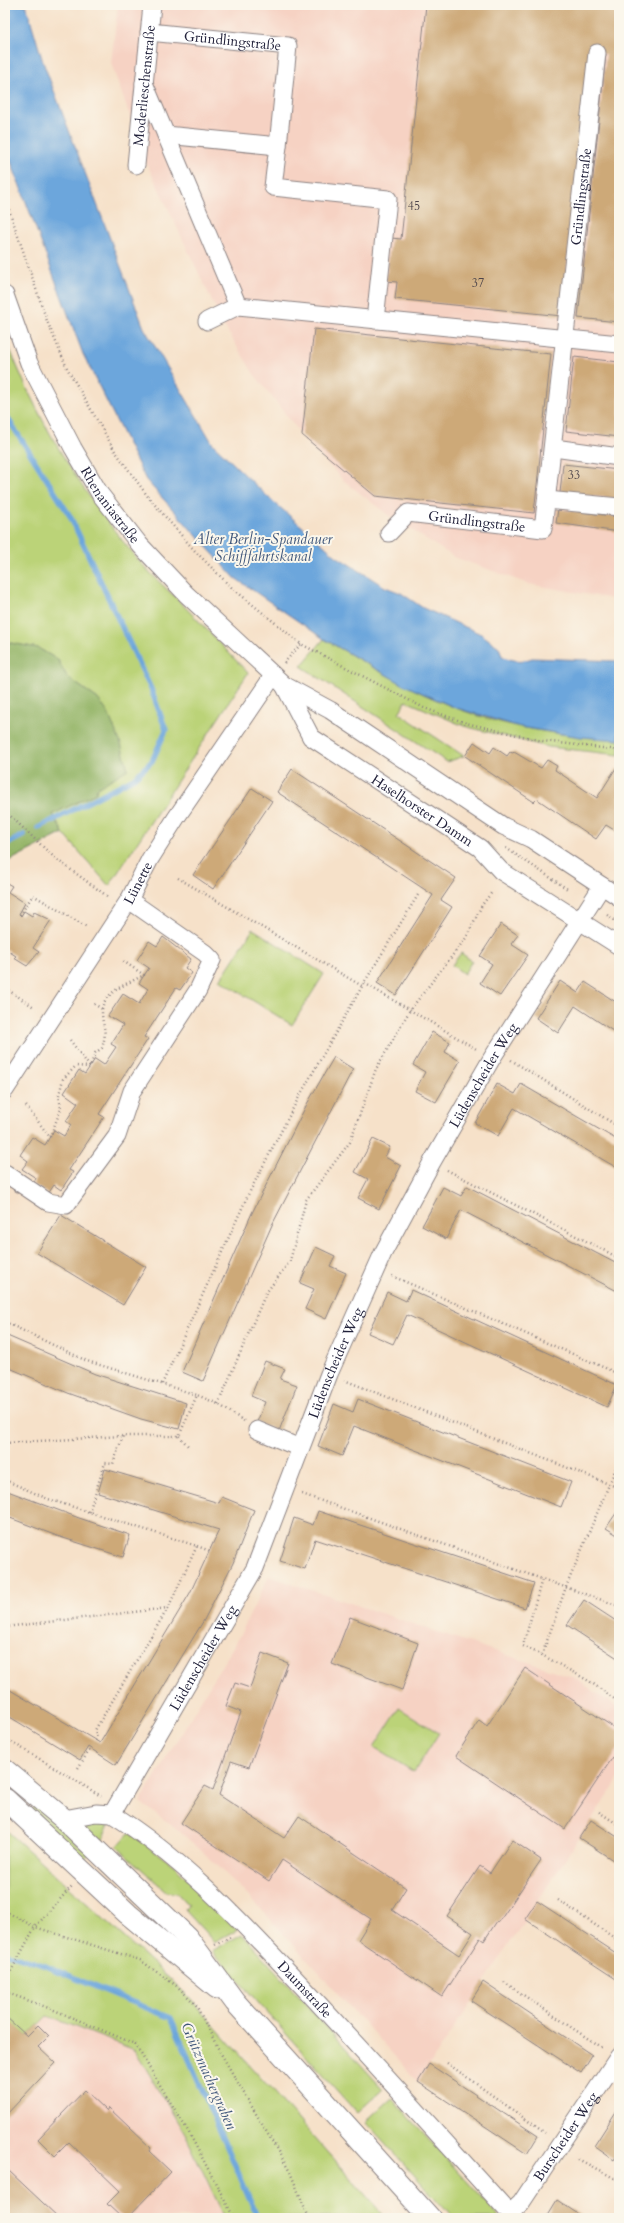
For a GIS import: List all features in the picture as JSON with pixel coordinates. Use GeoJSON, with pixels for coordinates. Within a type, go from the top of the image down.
{"type":"FeatureCollection","features":[{"type":"Feature","properties":{"kind":"main road"},"geometry":{"type":"LineString","coordinates":[[5,1770],[64,1819],[188,1937],[235,2002],[430,2218]]}},
{"type":"Feature","properties":{"kind":"main road"},"geometry":{"type":"LineString","coordinates":[[5,1799],[128,1914],[235,2002]]}},
{"type":"Feature","properties":{"kind":"street","name":"Moderlieschenstraße"},"geometry":{"type":"LineString","coordinates":[[136,165],[152,5]]}},
{"type":"Feature","properties":{"kind":"street","name":"Gründlingstraße"},"geometry":{"type":"LineString","coordinates":[[149,32],[288,46],[273,187],[388,199],[376,320]]}},
{"type":"Feature","properties":{"kind":"street","name":"Gründlingstraße"},"geometry":{"type":"LineString","coordinates":[[390,533],[408,513],[543,529],[554,448],[598,54]]}},
{"type":"Feature","properties":{"kind":"street"},"geometry":{"type":"LineString","coordinates":[[144,83],[238,306]]}},
{"type":"Feature","properties":{"kind":"street"},"geometry":{"type":"LineString","coordinates":[[166,135],[278,146]]}},
{"type":"Feature","properties":{"kind":"street","name":"Rhenaniastraße"},"geometry":{"type":"LineString","coordinates":[[5,295],[29,363],[73,448],[100,494],[140,545],[186,594],[278,681]]}},
{"type":"Feature","properties":{"kind":"street"},"geometry":{"type":"LineString","coordinates":[[207,321],[238,306],[619,344]]}},
{"type":"Feature","properties":{"kind":"street"},"geometry":{"type":"LineString","coordinates":[[554,448],[619,457]]}},
{"type":"Feature","properties":{"kind":"street"},"geometry":{"type":"LineString","coordinates":[[547,500],[619,507]]}},
{"type":"Feature","properties":{"kind":"street"},"geometry":{"type":"LineString","coordinates":[[278,681],[330,710],[504,826],[531,839],[619,897]]}},
{"type":"Feature","properties":{"kind":"street","name":"Lünette"},"geometry":{"type":"LineString","coordinates":[[5,1090],[129,900],[150,859],[176,818],[278,681]]}},
{"type":"Feature","properties":{"kind":"street","name":"Haselhorster Damm"},"geometry":{"type":"LineString","coordinates":[[278,681],[311,737],[480,848],[501,871],[619,946]]}},
{"type":"Feature","properties":{"kind":"street"},"geometry":{"type":"LineString","coordinates":[[579,921],[602,886]]}},
{"type":"Feature","properties":{"kind":"street"},"geometry":{"type":"LineString","coordinates":[[5,1173],[48,1202],[66,1206],[117,1136],[132,1091],[209,971],[212,960],[205,953],[129,900]]}},
{"type":"Feature","properties":{"kind":"street","name":"Lüdenscheider Weg"},"geometry":{"type":"LineString","coordinates":[[112,1814],[255,1568],[284,1487],[328,1374],[376,1268],[432,1162],[494,1054],[579,921]]}},
{"type":"Feature","properties":{"kind":"street"},"geometry":{"type":"LineString","coordinates":[[258,1430],[300,1448]]}},
{"type":"Feature","properties":{"kind":"street"},"geometry":{"type":"LineString","coordinates":[[64,1819],[96,1813],[112,1814]]}},
{"type":"Feature","properties":{"kind":"street","name":"Daumstraße"},"geometry":{"type":"LineString","coordinates":[[112,1814],[192,1874],[246,1927],[396,2086],[512,2216]]}},
{"type":"Feature","properties":{"kind":"street","name":"Burscheider Weg"},"geometry":{"type":"LineString","coordinates":[[512,2216],[619,2056]]}},
{"type":"Feature","properties":{"kind":"path"},"geometry":{"type":"LineString","coordinates":[[5,198],[47,321],[67,368],[115,451],[149,498],[195,551],[231,587],[301,644],[424,708],[466,723],[544,741],[619,750]]}},
{"type":"Feature","properties":{"kind":"path"},"geometry":{"type":"LineString","coordinates":[[278,681],[301,644]]}},
{"type":"Feature","properties":{"kind":"path"},"geometry":{"type":"LineString","coordinates":[[5,811],[56,859],[107,896]]}},
{"type":"Feature","properties":{"kind":"path"},"geometry":{"type":"LineString","coordinates":[[178,878],[362,986]]}},
{"type":"Feature","properties":{"kind":"path"},"geometry":{"type":"LineString","coordinates":[[218,1404],[266,1293],[290,1261],[306,1200],[350,1142],[376,1069],[410,1010],[466,938],[482,905],[492,892]]}},
{"type":"Feature","properties":{"kind":"path"},"geometry":{"type":"LineString","coordinates":[[20,915],[33,895],[87,927]]}},
{"type":"Feature","properties":{"kind":"path"},"geometry":{"type":"LineString","coordinates":[[162,1384],[248,1195],[299,1097],[362,986],[418,895]]}},
{"type":"Feature","properties":{"kind":"path"},"geometry":{"type":"LineString","coordinates":[[607,915],[619,923]]}},
{"type":"Feature","properties":{"kind":"path"},"geometry":{"type":"LineString","coordinates":[[90,1067],[94,1053],[102,1048],[106,1034],[102,1009],[108,998],[120,988],[144,976],[123,961]]}},
{"type":"Feature","properties":{"kind":"path"},"geometry":{"type":"LineString","coordinates":[[364,983],[410,1010],[494,1054],[619,1127]]}},
{"type":"Feature","properties":{"kind":"path"},"geometry":{"type":"LineString","coordinates":[[5,988],[34,1007]]}},
{"type":"Feature","properties":{"kind":"path"},"geometry":{"type":"LineString","coordinates":[[94,1004],[102,1009]]}},
{"type":"Feature","properties":{"kind":"path"},"geometry":{"type":"LineString","coordinates":[[70,1040],[90,1067]]}},
{"type":"Feature","properties":{"kind":"path"},"geometry":{"type":"LineString","coordinates":[[26,1106],[50,1137],[62,1109],[59,1095],[63,1079],[76,1066],[90,1067]]}},
{"type":"Feature","properties":{"kind":"path"},"geometry":{"type":"LineString","coordinates":[[432,1162],[619,1258]]}},
{"type":"Feature","properties":{"kind":"path"},"geometry":{"type":"LineString","coordinates":[[376,1268],[619,1374]]}},
{"type":"Feature","properties":{"kind":"path"},"geometry":{"type":"LineString","coordinates":[[5,1322],[87,1361],[197,1395],[218,1404],[258,1430]]}},
{"type":"Feature","properties":{"kind":"path"},"geometry":{"type":"LineString","coordinates":[[328,1374],[610,1482],[619,1488]]}},
{"type":"Feature","properties":{"kind":"path"},"geometry":{"type":"LineString","coordinates":[[179,1436],[197,1395]]}},
{"type":"Feature","properties":{"kind":"path"},"geometry":{"type":"LineString","coordinates":[[89,1512],[104,1463],[113,1464],[123,1436]]}},
{"type":"Feature","properties":{"kind":"path"},"geometry":{"type":"LineString","coordinates":[[5,1443],[123,1436],[179,1436],[189,1447]]}},
{"type":"Feature","properties":{"kind":"path"},"geometry":{"type":"LineString","coordinates":[[542,1655],[566,1587],[619,1461]]}},
{"type":"Feature","properties":{"kind":"path"},"geometry":{"type":"LineString","coordinates":[[5,1480],[48,1499],[210,1551]]}},
{"type":"Feature","properties":{"kind":"path"},"geometry":{"type":"LineString","coordinates":[[284,1487],[619,1606]]}},
{"type":"Feature","properties":{"kind":"path"},"geometry":{"type":"LineString","coordinates":[[95,1741],[97,1738],[95,1730],[168,1608],[197,1546]]}},
{"type":"Feature","properties":{"kind":"path"},"geometry":{"type":"LineString","coordinates":[[542,1579],[523,1646],[590,1681],[619,1702]]}},
{"type":"Feature","properties":{"kind":"path"},"geometry":{"type":"LineString","coordinates":[[5,1627],[168,1608]]}},
{"type":"Feature","properties":{"kind":"path"},"geometry":{"type":"LineString","coordinates":[[5,1738],[108,1800],[112,1814]]}},
{"type":"Feature","properties":{"kind":"path"},"geometry":{"type":"LineString","coordinates":[[78,1768],[90,1748]]}},
{"type":"Feature","properties":{"kind":"path"},"geometry":{"type":"LineString","coordinates":[[599,1812],[619,1825]]}},
{"type":"Feature","properties":{"kind":"path"},"geometry":{"type":"LineString","coordinates":[[5,1982],[35,1927],[75,1883]]}},
{"type":"Feature","properties":{"kind":"path"},"geometry":{"type":"LineString","coordinates":[[558,1900],[619,1941]]}},
{"type":"Feature","properties":{"kind":"path"},"geometry":{"type":"LineString","coordinates":[[5,1911],[35,1927],[140,1960],[178,1987],[196,2005],[220,2052],[290,2172],[308,2218]]}},
{"type":"Feature","properties":{"kind":"path"},"geometry":{"type":"LineString","coordinates":[[209,1940],[214,1946],[246,1927]]}},
{"type":"Feature","properties":{"kind":"path"},"geometry":{"type":"LineString","coordinates":[[504,1982],[602,2048]]}},
{"type":"Feature","properties":{"kind":"path"},"geometry":{"type":"LineString","coordinates":[[5,1992],[54,2010],[135,2044],[188,2131],[234,2218]]}},
{"type":"Feature","properties":{"kind":"path"},"geometry":{"type":"LineString","coordinates":[[447,2063],[545,2133]]}},
{"type":"Feature","properties":{"kind":"path"},"geometry":{"type":"LineString","coordinates":[[578,2159],[614,2178],[619,2177]]}},
{"type":"Feature","properties":{"kind":"shaded area"},"geometry":{"type":"Polygon","coordinates":[[[118,5],[619,5],[619,600],[529,584],[454,557],[388,515],[343,480],[302,435],[254,374],[223,324],[147,164],[111,63],[118,5]]]}},
{"type":"Feature","properties":{"kind":"shaded area"},"geometry":{"type":"Polygon","coordinates":[[[269,1576],[573,1677],[619,1708],[619,1778],[418,2082],[259,1907],[214,1862],[179,1831],[140,1802],[240,1635],[269,1576]]]}},
{"type":"Feature","properties":{"kind":"shaded area"},"geometry":{"type":"Polygon","coordinates":[[[47,2016],[135,2050],[186,2136],[225,2218],[5,2218],[5,2018],[27,2036],[47,2016]]]}},
{"type":"Feature","properties":{"kind":"green space"},"geometry":{"type":"Polygon","coordinates":[[[5,336],[30,395],[45,424],[60,451],[95,505],[140,562],[248,673],[109,886],[63,833],[53,814],[96,793],[98,699],[67,677],[58,660],[38,648],[5,642],[5,336]]]}},
{"type":"Feature","properties":{"kind":"green space"},"geometry":{"type":"Polygon","coordinates":[[[324,639],[405,685],[456,708],[496,721],[536,730],[619,740],[619,755],[548,747],[464,726],[406,701],[399,713],[464,756],[447,762],[301,666],[324,639]]]}},
{"type":"Feature","properties":{"kind":"green space"},"geometry":{"type":"Polygon","coordinates":[[[5,642],[38,648],[58,660],[67,677],[98,699],[108,713],[121,744],[128,769],[97,788],[96,793],[53,814],[63,833],[5,863],[5,642]]]}},
{"type":"Feature","properties":{"kind":"green space"},"geometry":{"type":"Polygon","coordinates":[[[253,929],[324,974],[292,1025],[220,980],[253,929]]]}},
{"type":"Feature","properties":{"kind":"green space"},"geometry":{"type":"Polygon","coordinates":[[[461,953],[472,961],[464,974],[452,965],[461,953]]]}},
{"type":"Feature","properties":{"kind":"green space"},"geometry":{"type":"Polygon","coordinates":[[[399,1708],[439,1733],[414,1772],[374,1747],[399,1708]]]}},
{"type":"Feature","properties":{"kind":"green space"},"geometry":{"type":"Polygon","coordinates":[[[35,1805],[89,1854],[84,1859],[30,1810],[35,1805]]]}},
{"type":"Feature","properties":{"kind":"green space"},"geometry":{"type":"Polygon","coordinates":[[[77,1820],[111,1820],[101,1842],[77,1820]]]}},
{"type":"Feature","properties":{"kind":"green space"},"geometry":{"type":"Polygon","coordinates":[[[5,1829],[183,1991],[386,2218],[225,2218],[186,2136],[135,2050],[47,2016],[27,2036],[5,2018],[5,1829]]]}},
{"type":"Feature","properties":{"kind":"green space"},"geometry":{"type":"Polygon","coordinates":[[[129,1833],[175,1866],[238,1929],[214,1942],[185,1910],[188,1905],[177,1893],[167,1892],[117,1847],[129,1833]]]}},
{"type":"Feature","properties":{"kind":"green space"},"geometry":{"type":"Polygon","coordinates":[[[242,1934],[383,2089],[357,2113],[212,1951],[242,1934]]]}},
{"type":"Feature","properties":{"kind":"green space"},"geometry":{"type":"Polygon","coordinates":[[[392,2098],[500,2218],[453,2218],[366,2122],[392,2098]]]}},
{"type":"Feature","properties":{"kind":"water","name":"Alter Berlin-Spandauer Schifffahrtskanal"},"geometry":{"type":"Polygon","coordinates":[[[5,5],[26,5],[43,62],[144,328],[213,444],[268,497],[336,556],[385,587],[401,593],[423,608],[481,634],[499,647],[502,656],[517,660],[532,658],[619,661],[619,740],[580,737],[520,727],[456,708],[404,685],[324,639],[235,578],[146,480],[83,354],[5,146],[5,5]]]}},
{"type":"Feature","properties":{"kind":"building"},"geometry":{"type":"Polygon","coordinates":[[[426,5],[619,5],[619,322],[578,318],[606,54],[590,53],[562,316],[395,299],[397,282],[386,281],[391,238],[401,239],[426,5]]]}},
{"type":"Feature","properties":{"kind":"building"},"geometry":{"type":"Polygon","coordinates":[[[314,329],[551,354],[534,513],[375,496],[302,435],[314,329]]]}},
{"type":"Feature","properties":{"kind":"building"},"geometry":{"type":"Polygon","coordinates":[[[574,357],[619,362],[619,437],[566,431],[574,357]]]}},
{"type":"Feature","properties":{"kind":"building"},"geometry":{"type":"Polygon","coordinates":[[[563,464],[619,470],[619,499],[560,493],[563,464]]]}},
{"type":"Feature","properties":{"kind":"building"},"geometry":{"type":"Polygon","coordinates":[[[558,509],[619,517],[619,532],[556,523],[558,509]]]}},
{"type":"Feature","properties":{"kind":"building"},"geometry":{"type":"Polygon","coordinates":[[[474,742],[490,753],[494,747],[507,756],[510,752],[514,752],[541,768],[547,760],[557,766],[555,770],[597,798],[616,768],[619,770],[619,833],[606,825],[596,839],[537,799],[534,802],[465,756],[474,742]]]}},
{"type":"Feature","properties":{"kind":"building"},"geometry":{"type":"Polygon","coordinates":[[[292,769],[456,878],[441,900],[452,907],[396,995],[377,983],[433,895],[277,792],[292,769]]]}},
{"type":"Feature","properties":{"kind":"building"},"geometry":{"type":"Polygon","coordinates":[[[252,788],[272,801],[213,889],[193,875],[252,788]]]}},
{"type":"Feature","properties":{"kind":"building"},"geometry":{"type":"Polygon","coordinates":[[[5,882],[12,886],[8,892],[25,903],[19,914],[21,916],[24,911],[32,916],[34,912],[51,920],[33,948],[39,952],[27,966],[14,958],[16,956],[5,949],[5,882]]]}},
{"type":"Feature","properties":{"kind":"building"},"geometry":{"type":"Polygon","coordinates":[[[501,924],[518,935],[511,944],[528,955],[500,996],[480,983],[492,964],[480,956],[501,924]]]}},
{"type":"Feature","properties":{"kind":"building"},"geometry":{"type":"Polygon","coordinates":[[[163,937],[191,959],[185,968],[192,973],[180,990],[176,988],[144,1037],[148,1039],[99,1114],[104,1117],[69,1170],[73,1172],[61,1190],[54,1185],[48,1194],[33,1184],[36,1178],[22,1169],[28,1161],[20,1155],[32,1137],[45,1145],[54,1130],[64,1136],[71,1125],[66,1121],[78,1103],[64,1093],[79,1070],[85,1074],[95,1059],[104,1065],[116,1047],[111,1044],[123,1025],[108,1016],[123,994],[139,1004],[148,989],[139,983],[149,968],[137,960],[149,941],[157,946],[163,937]]]}},
{"type":"Feature","properties":{"kind":"building"},"geometry":{"type":"Polygon","coordinates":[[[560,981],[578,993],[585,982],[619,1004],[619,1035],[575,1006],[558,1033],[536,1018],[560,981]]]}},
{"type":"Feature","properties":{"kind":"building"},"geometry":{"type":"Polygon","coordinates":[[[432,1032],[450,1042],[445,1052],[460,1061],[436,1102],[415,1091],[425,1072],[413,1065],[432,1032]]]}},
{"type":"Feature","properties":{"kind":"building"},"geometry":{"type":"Polygon","coordinates":[[[334,1057],[353,1069],[272,1225],[203,1381],[182,1372],[252,1213],[307,1104],[334,1057]]]}},
{"type":"Feature","properties":{"kind":"building"},"geometry":{"type":"Polygon","coordinates":[[[497,1084],[515,1094],[521,1084],[619,1141],[619,1169],[514,1108],[498,1136],[475,1123],[497,1084]]]}},
{"type":"Feature","properties":{"kind":"building"},"geometry":{"type":"Polygon","coordinates":[[[373,1139],[390,1147],[385,1157],[401,1166],[379,1209],[358,1198],[368,1179],[355,1172],[373,1139]]]}},
{"type":"Feature","properties":{"kind":"building"},"geometry":{"type":"Polygon","coordinates":[[[467,1186],[619,1265],[619,1292],[461,1210],[446,1239],[422,1226],[443,1187],[461,1196],[467,1186]]]}},
{"type":"Feature","properties":{"kind":"building"},"geometry":{"type":"Polygon","coordinates":[[[61,1215],[146,1267],[123,1305],[37,1253],[61,1215]]]}},
{"type":"Feature","properties":{"kind":"building"},"geometry":{"type":"Polygon","coordinates":[[[316,1247],[335,1256],[330,1266],[346,1273],[326,1319],[305,1309],[314,1289],[300,1283],[316,1247]]]}},
{"type":"Feature","properties":{"kind":"building"},"geometry":{"type":"Polygon","coordinates":[[[411,1290],[617,1385],[607,1407],[407,1315],[393,1344],[368,1333],[387,1292],[406,1301],[411,1290]]]}},
{"type":"Feature","properties":{"kind":"building"},"geometry":{"type":"Polygon","coordinates":[[[5,1335],[95,1374],[186,1403],[179,1429],[141,1419],[68,1393],[5,1366],[5,1335]]]}},
{"type":"Feature","properties":{"kind":"building"},"geometry":{"type":"Polygon","coordinates":[[[265,1361],[285,1369],[280,1379],[297,1385],[279,1431],[257,1422],[265,1402],[251,1396],[265,1361]]]}},
{"type":"Feature","properties":{"kind":"building"},"geometry":{"type":"Polygon","coordinates":[[[358,1399],[571,1482],[561,1507],[354,1426],[342,1456],[318,1446],[334,1404],[353,1412],[358,1399]]]}},
{"type":"Feature","properties":{"kind":"building"},"geometry":{"type":"Polygon","coordinates":[[[105,1469],[219,1503],[222,1497],[254,1510],[233,1563],[204,1620],[116,1765],[88,1747],[80,1760],[5,1714],[5,1687],[100,1743],[190,1593],[219,1530],[98,1493],[105,1469]]]}},
{"type":"Feature","properties":{"kind":"building"},"geometry":{"type":"Polygon","coordinates":[[[5,1490],[79,1518],[130,1535],[123,1557],[57,1536],[5,1516],[5,1490]]]}},
{"type":"Feature","properties":{"kind":"building"},"geometry":{"type":"Polygon","coordinates":[[[619,1509],[619,1536],[606,1528],[619,1509]]]}},
{"type":"Feature","properties":{"kind":"building"},"geometry":{"type":"Polygon","coordinates":[[[318,1511],[534,1583],[525,1608],[315,1539],[305,1569],[280,1561],[294,1518],[313,1525],[318,1511]]]}},
{"type":"Feature","properties":{"kind":"building"},"geometry":{"type":"Polygon","coordinates":[[[584,1600],[619,1623],[619,1659],[567,1625],[584,1600]]]}},
{"type":"Feature","properties":{"kind":"building"},"geometry":{"type":"Polygon","coordinates":[[[350,1617],[418,1643],[402,1690],[332,1664],[350,1617]]]}},
{"type":"Feature","properties":{"kind":"building"},"geometry":{"type":"Polygon","coordinates":[[[262,1653],[288,1663],[249,1767],[231,1761],[219,1795],[284,1838],[299,1816],[406,1888],[392,1910],[459,1955],[473,1933],[447,1916],[480,1866],[490,1873],[512,1840],[541,1860],[499,1922],[497,1921],[484,1941],[480,1938],[442,1997],[358,1940],[371,1919],[282,1860],[269,1881],[181,1823],[205,1786],[213,1790],[241,1712],[226,1706],[235,1683],[250,1688],[262,1653]]]}},
{"type":"Feature","properties":{"kind":"building"},"geometry":{"type":"Polygon","coordinates":[[[525,1668],[619,1731],[619,1748],[565,1829],[456,1756],[479,1720],[487,1726],[525,1668]]]}},
{"type":"Feature","properties":{"kind":"building"},"geometry":{"type":"Polygon","coordinates":[[[591,1820],[619,1838],[619,1864],[579,1838],[591,1820]]]}},
{"type":"Feature","properties":{"kind":"building"},"geometry":{"type":"Polygon","coordinates":[[[537,1901],[619,1955],[619,1981],[525,1919],[537,1901]]]}},
{"type":"Feature","properties":{"kind":"building"},"geometry":{"type":"Polygon","coordinates":[[[483,1982],[592,2055],[581,2073],[471,2001],[483,1982]]]}},
{"type":"Feature","properties":{"kind":"building"},"geometry":{"type":"Polygon","coordinates":[[[6,2017],[27,2036],[38,2025],[49,2036],[38,2047],[55,2063],[5,2116],[6,2017]]]}},
{"type":"Feature","properties":{"kind":"building"},"geometry":{"type":"Polygon","coordinates":[[[429,2064],[538,2136],[527,2154],[418,2082],[429,2064]]]}},
{"type":"Feature","properties":{"kind":"building"},"geometry":{"type":"Polygon","coordinates":[[[85,2090],[107,2111],[109,2108],[151,2148],[149,2151],[171,2172],[127,2218],[122,2218],[107,2204],[120,2191],[69,2142],[55,2156],[38,2139],[85,2090]]]}},
{"type":"Feature","properties":{"kind":"building"},"geometry":{"type":"Polygon","coordinates":[[[619,2107],[619,2152],[614,2160],[594,2146],[619,2107]]]}},
{"type":"Feature","properties":{"kind":"building"},"geometry":{"type":"Polygon","coordinates":[[[9,2171],[59,2218],[5,2218],[5,2175],[9,2171]]]}},
{"type":"Feature","properties":{"kind":"building"},"geometry":{"type":"Polygon","coordinates":[[[557,2200],[584,2218],[546,2218],[557,2200]]]}},
{"type":"Feature","properties":{"kind":"waterway"},"geometry":{"type":"LineString","coordinates":[[5,414],[70,516],[151,689],[166,730],[152,761],[134,778],[38,828]]}},
{"type":"Feature","properties":{"kind":"waterway","name":"Grützmachergraben"},"geometry":{"type":"LineString","coordinates":[[5,845],[24,835]]}},
{"type":"Feature","properties":{"kind":"waterway","name":"Grützmachergraben"},"geometry":{"type":"LineString","coordinates":[[5,1953],[43,1965],[171,2018],[258,2218]]}}]}
